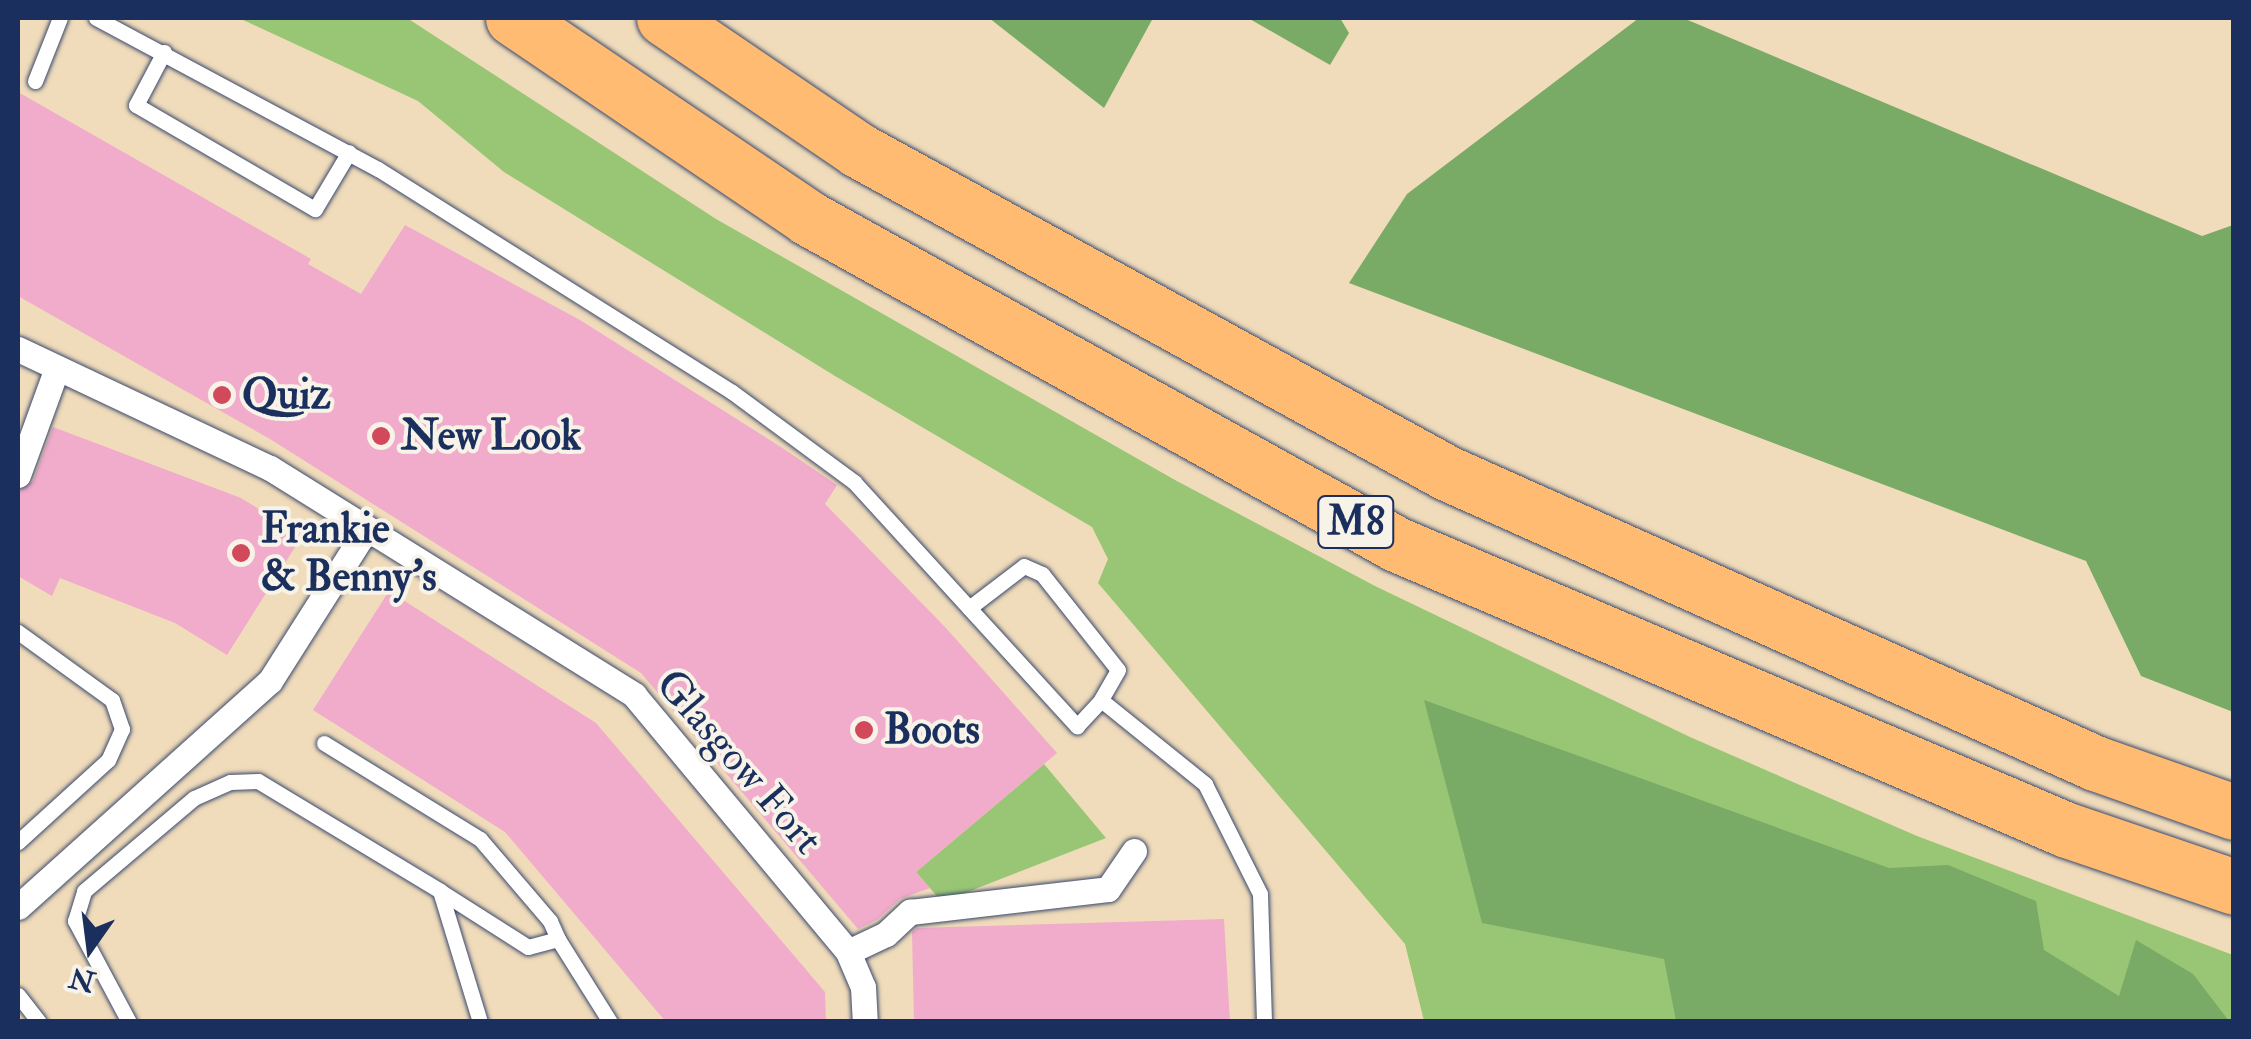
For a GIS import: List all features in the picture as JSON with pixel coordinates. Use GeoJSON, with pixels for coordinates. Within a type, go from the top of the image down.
{"type":"FeatureCollection","features":[{"type":"Feature","properties":{"kind":"highway","name":"M8"},"geometry":{"type":"LineString","coordinates":[[664,18],[858,150],[1447,473],[2095,763],[2234,812]]}},
{"type":"Feature","properties":{"kind":"highway","name":"M8"},"geometry":{"type":"LineString","coordinates":[[517,24],[808,218],[1396,544],[2067,830],[2234,888]]}},
{"type":"Feature","properties":{"kind":"street","name":"Glasgow Fort"},"geometry":{"type":"LineString","coordinates":[[18,349],[270,468],[634,695],[848,952],[864,986],[865,1022]]}},
{"type":"Feature","properties":{"kind":"street"},"geometry":{"type":"LineString","coordinates":[[18,475],[57,368]]}},
{"type":"Feature","properties":{"kind":"street"},"geometry":{"type":"LineString","coordinates":[[18,907],[270,681],[367,528]]}},
{"type":"Feature","properties":{"kind":"street"},"geometry":{"type":"LineString","coordinates":[[848,952],[886,934],[910,912],[1108,890],[1134,852]]}},
{"type":"Feature","properties":{"kind":"lane"},"geometry":{"type":"LineString","coordinates":[[35,81],[60,18]]}},
{"type":"Feature","properties":{"kind":"lane"},"geometry":{"type":"LineString","coordinates":[[96,18],[349,152],[747,403],[854,482],[969,608],[1077,726],[1101,700],[1118,670],[1042,574],[1024,566],[969,608]]}},
{"type":"Feature","properties":{"kind":"lane"},"geometry":{"type":"LineString","coordinates":[[164,52],[136,105],[314,209],[349,152]]}},
{"type":"Feature","properties":{"kind":"lane"},"geometry":{"type":"LineString","coordinates":[[18,632],[112,700],[122,730],[108,760],[18,842]]}},
{"type":"Feature","properties":{"kind":"lane"},"geometry":{"type":"LineString","coordinates":[[1101,700],[1205,784],[1260,894],[1264,1022]]}},
{"type":"Feature","properties":{"kind":"lane"},"geometry":{"type":"LineString","coordinates":[[324,742],[480,839],[550,921],[610,1022]]}},
{"type":"Feature","properties":{"kind":"lane"},"geometry":{"type":"LineString","coordinates":[[129,1022],[82,938],[75,921],[76,905],[84,890],[194,798],[230,782],[258,781],[274,788],[528,947],[558,939]]}},
{"type":"Feature","properties":{"kind":"lane"},"geometry":{"type":"LineString","coordinates":[[440,890],[480,1022]]}},
{"type":"Feature","properties":{"kind":"lane"},"geometry":{"type":"LineString","coordinates":[[18,995],[39,1022]]}},
{"type":"Feature","properties":{"kind":"green space"},"geometry":{"type":"Polygon","coordinates":[[[239,18],[407,18],[716,219],[1175,480],[1375,586],[1690,737],[1917,836],[2233,955],[2233,1021],[1424,1021],[1405,944],[1098,583],[1108,559],[1092,527],[835,376],[504,172],[418,101],[239,18]]]}},
{"type":"Feature","properties":{"kind":"green space"},"geometry":{"type":"Polygon","coordinates":[[[989,18],[1153,18],[1104,108],[989,18]]]}},
{"type":"Feature","properties":{"kind":"green space"},"geometry":{"type":"Polygon","coordinates":[[[1248,18],[1340,18],[1349,33],[1330,65],[1248,18]]]}},
{"type":"Feature","properties":{"kind":"green space"},"geometry":{"type":"Polygon","coordinates":[[[1639,18],[1683,18],[2202,236],[2233,225],[2233,712],[2141,676],[2086,561],[1349,283],[1407,194],[1639,18]]]}},
{"type":"Feature","properties":{"kind":"green space"},"geometry":{"type":"Polygon","coordinates":[[[1424,700],[1889,868],[1948,865],[2036,901],[2044,950],[2119,996],[2136,940],[2193,974],[2229,1021],[1676,1021],[1664,959],[1482,923],[1424,700]]]}},
{"type":"Feature","properties":{"kind":"green space"},"geometry":{"type":"Polygon","coordinates":[[[1044,764],[1106,838],[942,902],[916,872],[1044,764]]]}},
{"type":"Feature","properties":{"kind":"building"},"geometry":{"type":"Polygon","coordinates":[[[18,92],[311,259],[308,264],[361,294],[405,225],[580,320],[784,449],[837,485],[825,504],[946,628],[1057,753],[916,872],[930,888],[900,899],[877,920],[858,929],[641,673],[270,439],[18,296],[18,92]]]}},
{"type":"Feature","properties":{"kind":"building"},"geometry":{"type":"Polygon","coordinates":[[[53,427],[241,498],[302,536],[227,655],[175,623],[60,578],[52,596],[18,576],[18,491],[33,481],[53,427]]]}},
{"type":"Feature","properties":{"kind":"building"},"geometry":{"type":"Polygon","coordinates":[[[389,591],[596,723],[825,992],[826,1022],[666,1022],[505,832],[313,710],[389,591]]]}},
{"type":"Feature","properties":{"kind":"building"},"geometry":{"type":"Polygon","coordinates":[[[1224,919],[1230,1022],[914,1022],[912,932],[917,928],[1224,919]]]}},
{"type":"Feature","properties":{"kind":"place","name":"Quiz"},"geometry":{"type":"Point","coordinates":[222,395]}},
{"type":"Feature","properties":{"kind":"place","name":"New Look"},"geometry":{"type":"Point","coordinates":[381,436]}},
{"type":"Feature","properties":{"kind":"place","name":"Frankie & Benny's"},"geometry":{"type":"Point","coordinates":[241,553]}},
{"type":"Feature","properties":{"kind":"place","name":"Boots"},"geometry":{"type":"Point","coordinates":[864,730]}}]}
